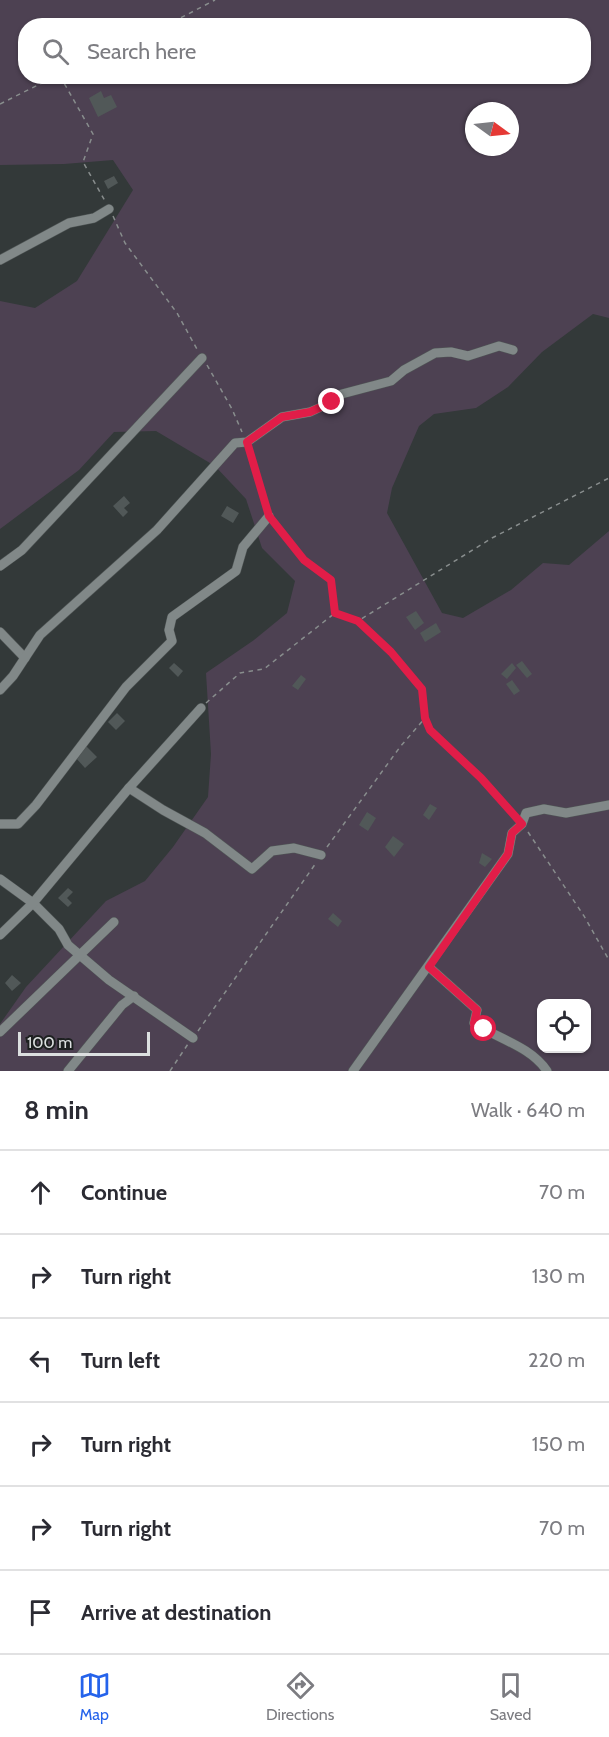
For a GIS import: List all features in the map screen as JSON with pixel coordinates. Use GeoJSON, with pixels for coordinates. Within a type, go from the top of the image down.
{"type":"FeatureCollection","features":[{"type":"Feature","properties":{"kind":"street"},"geometry":{"type":"LineString","coordinates":[[0,260],[69,223],[94,218],[110,209]]}},
{"type":"Feature","properties":{"kind":"street"},"geometry":{"type":"LineString","coordinates":[[0,690],[14,676],[40,635],[157,530],[235,443],[247,442],[282,417],[310,412],[332,402],[338,395],[391,381],[404,370],[435,353],[452,352],[468,356],[499,346],[513,350]]}},
{"type":"Feature","properties":{"kind":"street"},"geometry":{"type":"LineString","coordinates":[[0,566],[22,550],[202,358]]}},
{"type":"Feature","properties":{"kind":"street"},"geometry":{"type":"LineString","coordinates":[[0,824],[18,824],[36,805],[126,687],[172,641],[169,630],[171,617],[236,571],[243,547],[269,516]]}},
{"type":"Feature","properties":{"kind":"street"},"geometry":{"type":"LineString","coordinates":[[0,632],[25,658]]}},
{"type":"Feature","properties":{"kind":"street"},"geometry":{"type":"LineString","coordinates":[[0,935],[33,903],[129,788],[201,708]]}},
{"type":"Feature","properties":{"kind":"street"},"geometry":{"type":"LineString","coordinates":[[129,788],[205,833],[252,869],[272,850],[294,848],[321,855]]}},
{"type":"Feature","properties":{"kind":"street"},"geometry":{"type":"LineString","coordinates":[[353,1071],[508,854],[512,833],[522,824],[526,813],[544,809],[566,813],[609,805]]}},
{"type":"Feature","properties":{"kind":"street"},"geometry":{"type":"LineString","coordinates":[[0,879],[33,903],[59,929],[68,945],[109,980],[193,1038]]}},
{"type":"Feature","properties":{"kind":"street"},"geometry":{"type":"LineString","coordinates":[[0,1032],[114,922]]}},
{"type":"Feature","properties":{"kind":"street"},"geometry":{"type":"LineString","coordinates":[[429,967],[477,1010],[474,1023],[519,1047],[543,1065],[547,1071]]}},
{"type":"Feature","properties":{"kind":"street"},"geometry":{"type":"LineString","coordinates":[[68,1071],[122,1005],[134,996]]}},
{"type":"Feature","properties":{"kind":"path"},"geometry":{"type":"LineString","coordinates":[[180,18],[215,0]]}},
{"type":"Feature","properties":{"kind":"path"},"geometry":{"type":"LineString","coordinates":[[0,104],[40,84]]}},
{"type":"Feature","properties":{"kind":"path"},"geometry":{"type":"LineString","coordinates":[[65,84],[93,134],[83,162],[110,209],[125,243],[177,313],[232,409],[247,442],[269,516],[304,560],[331,580],[335,613]]}},
{"type":"Feature","properties":{"kind":"path"},"geometry":{"type":"LineString","coordinates":[[358,621],[492,538],[609,478]]}},
{"type":"Feature","properties":{"kind":"path"},"geometry":{"type":"LineString","coordinates":[[335,613],[358,621],[391,652],[422,689],[425,718],[430,730],[481,778],[522,824],[584,916],[609,960]]}},
{"type":"Feature","properties":{"kind":"path"},"geometry":{"type":"LineString","coordinates":[[201,708],[240,673],[264,669],[335,613]]}},
{"type":"Feature","properties":{"kind":"path"},"geometry":{"type":"LineString","coordinates":[[170,1071],[321,855],[400,747],[425,718]]}},
{"type":"Feature","properties":{"kind":"shaded area"},"geometry":{"type":"Polygon","coordinates":[[[0,0],[609,0],[609,318],[593,314],[542,352],[508,387],[476,408],[434,414],[419,426],[392,488],[387,513],[442,613],[463,618],[511,590],[543,563],[569,565],[609,531],[609,1071],[0,1071],[0,1024],[26,987],[106,901],[145,881],[173,847],[208,797],[211,754],[206,673],[254,640],[287,613],[295,581],[262,548],[246,499],[215,466],[156,431],[114,432],[79,470],[0,529],[0,301],[35,308],[77,281],[133,190],[113,160],[64,164],[0,165],[0,0]]]}},
{"type":"Feature","properties":{"kind":"building"},"geometry":{"type":"Polygon","coordinates":[[[101,91],[104,98],[111,95],[117,107],[98,117],[89,98],[101,91]]]}},
{"type":"Feature","properties":{"kind":"building"},"geometry":{"type":"Polygon","coordinates":[[[114,176],[118,183],[108,189],[104,181],[114,176]]]}},
{"type":"Feature","properties":{"kind":"building"},"geometry":{"type":"Polygon","coordinates":[[[124,496],[130,503],[124,508],[128,512],[123,517],[113,506],[124,496]]]}},
{"type":"Feature","properties":{"kind":"building"},"geometry":{"type":"Polygon","coordinates":[[[227,506],[239,513],[233,523],[221,516],[227,506]]]}},
{"type":"Feature","properties":{"kind":"building"},"geometry":{"type":"Polygon","coordinates":[[[416,611],[424,623],[415,630],[406,617],[416,611]]]}},
{"type":"Feature","properties":{"kind":"building"},"geometry":{"type":"Polygon","coordinates":[[[436,623],[441,632],[425,642],[420,633],[436,623]]]}},
{"type":"Feature","properties":{"kind":"building"},"geometry":{"type":"Polygon","coordinates":[[[522,661],[532,674],[527,678],[516,665],[522,661]]]}},
{"type":"Feature","properties":{"kind":"building"},"geometry":{"type":"Polygon","coordinates":[[[174,663],[183,671],[178,677],[169,668],[174,663]]]}},
{"type":"Feature","properties":{"kind":"building"},"geometry":{"type":"Polygon","coordinates":[[[512,663],[516,668],[507,679],[501,674],[512,663]]]}},
{"type":"Feature","properties":{"kind":"building"},"geometry":{"type":"Polygon","coordinates":[[[301,675],[306,679],[298,690],[292,686],[301,675]]]}},
{"type":"Feature","properties":{"kind":"building"},"geometry":{"type":"Polygon","coordinates":[[[512,680],[520,691],[514,695],[506,684],[512,680]]]}},
{"type":"Feature","properties":{"kind":"building"},"geometry":{"type":"Polygon","coordinates":[[[117,713],[125,721],[116,730],[108,722],[117,713]]]}},
{"type":"Feature","properties":{"kind":"building"},"geometry":{"type":"Polygon","coordinates":[[[86,746],[97,757],[85,768],[75,757],[86,746]]]}},
{"type":"Feature","properties":{"kind":"building"},"geometry":{"type":"Polygon","coordinates":[[[430,804],[437,808],[429,820],[423,815],[430,804]]]}},
{"type":"Feature","properties":{"kind":"building"},"geometry":{"type":"Polygon","coordinates":[[[367,812],[376,818],[368,831],[359,825],[367,812]]]}},
{"type":"Feature","properties":{"kind":"building"},"geometry":{"type":"Polygon","coordinates":[[[393,836],[404,844],[394,857],[385,847],[393,836]]]}},
{"type":"Feature","properties":{"kind":"building"},"geometry":{"type":"Polygon","coordinates":[[[482,853],[492,859],[485,867],[479,863],[482,853]]]}},
{"type":"Feature","properties":{"kind":"building"},"geometry":{"type":"Polygon","coordinates":[[[68,888],[73,892],[67,898],[72,903],[68,907],[58,898],[68,888]]]}},
{"type":"Feature","properties":{"kind":"building"},"geometry":{"type":"Polygon","coordinates":[[[333,913],[342,921],[338,927],[328,919],[333,913]]]}},
{"type":"Feature","properties":{"kind":"building"},"geometry":{"type":"Polygon","coordinates":[[[12,975],[21,983],[12,991],[5,983],[12,975]]]}},
{"type":"Feature","properties":{"kind":"route"},"geometry":{"type":"LineString","coordinates":[[332,402],[310,412],[282,417],[247,442],[269,516],[304,560],[331,580],[335,613],[358,621],[391,652],[422,689],[425,718],[430,730],[481,778],[522,824],[512,833],[508,854],[429,967],[477,1010],[474,1023],[484,1029]]}}]}
